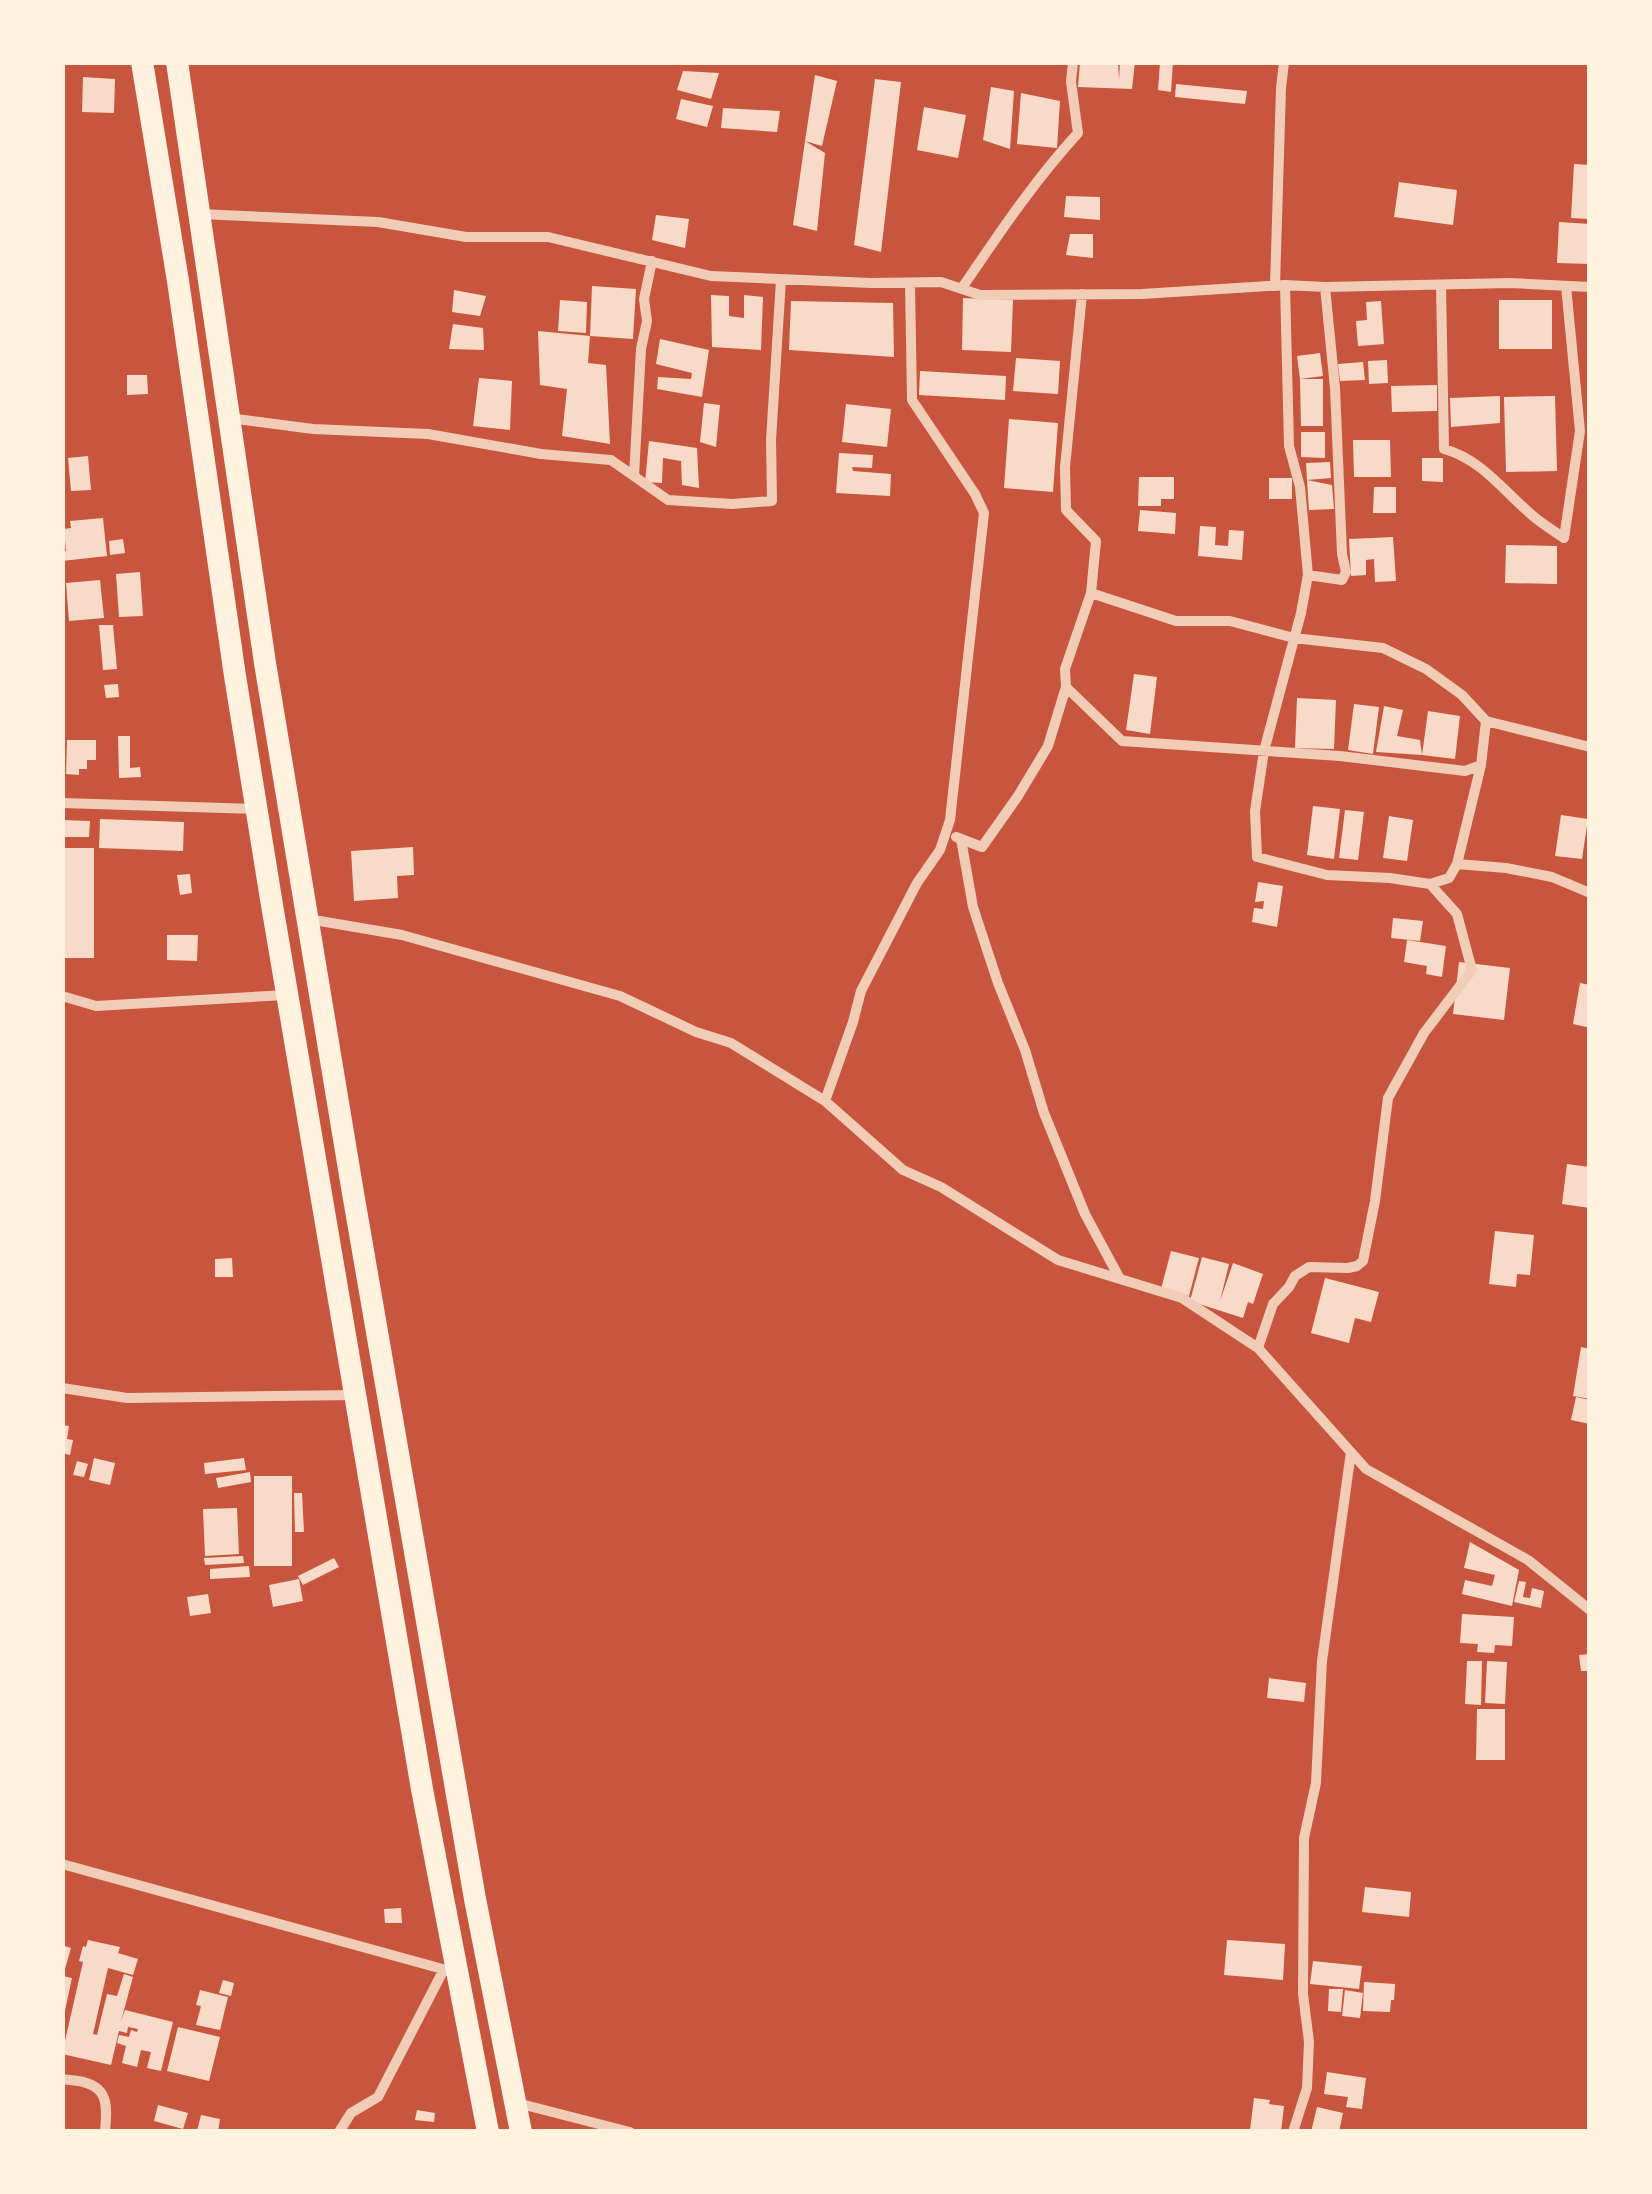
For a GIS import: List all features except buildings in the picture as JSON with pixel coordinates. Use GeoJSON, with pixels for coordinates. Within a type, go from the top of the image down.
{"type":"FeatureCollection","features":[{"type":"Feature","properties":{"kind":"highway"},"geometry":{"type":"LineString","coordinates":[[142,62],[257,810],[450,1972],[488,2132]]}},
{"type":"Feature","properties":{"kind":"highway"},"geometry":{"type":"LineString","coordinates":[[177,62],[265,663],[462,1830],[521,2132]]}},
{"type":"Feature","properties":{"kind":"street"},"geometry":{"type":"LineString","coordinates":[[962,288],[1031,190],[1078,133],[1071,82],[1073,62]]}},
{"type":"Feature","properties":{"kind":"street"},"geometry":{"type":"LineString","coordinates":[[1284,62],[1280,88],[1280,286],[1290,446],[1300,488],[1308,575],[1264,751],[1255,811],[1257,857],[1327,875],[1430,884],[1449,878],[1457,864],[1481,766],[1486,722]]}},
{"type":"Feature","properties":{"kind":"street"},"geometry":{"type":"LineString","coordinates":[[199,214],[378,222],[466,237],[548,237],[711,276],[941,282],[980,294],[1142,294],[1280,286],[1510,283],[1590,287]]}},
{"type":"Feature","properties":{"kind":"street"},"geometry":{"type":"LineString","coordinates":[[634,476],[646,321],[644,299],[652,261]]}},
{"type":"Feature","properties":{"kind":"street"},"geometry":{"type":"LineString","coordinates":[[229,418],[312,429],[428,434],[542,454],[611,460],[668,500],[732,504],[772,500],[771,440],[781,280]]}},
{"type":"Feature","properties":{"kind":"street"},"geometry":{"type":"LineString","coordinates":[[825,1101],[861,991],[908,898],[940,850],[950,820],[984,513],[976,494],[912,400],[910,282]]}},
{"type":"Feature","properties":{"kind":"street"},"geometry":{"type":"LineString","coordinates":[[1441,284],[1444,449],[1464,454],[1536,519],[1564,538],[1580,431],[1566,286]]}},
{"type":"Feature","properties":{"kind":"street"},"geometry":{"type":"LineString","coordinates":[[1308,575],[1342,580],[1346,572],[1335,388],[1324,288]]}},
{"type":"Feature","properties":{"kind":"street"},"geometry":{"type":"LineString","coordinates":[[946,834],[982,847],[1018,796],[1048,746],[1066,687],[1065,669],[1091,593],[1096,541],[1066,510],[1065,467],[1082,294]]}},
{"type":"Feature","properties":{"kind":"street"},"geometry":{"type":"LineString","coordinates":[[1091,593],[1176,621],[1230,621],[1294,638],[1382,648],[1426,669],[1462,694],[1486,722],[1590,747]]}},
{"type":"Feature","properties":{"kind":"street"},"geometry":{"type":"LineString","coordinates":[[1066,687],[1122,741],[1340,756],[1464,771],[1481,766]]}},
{"type":"Feature","properties":{"kind":"street"},"geometry":{"type":"LineString","coordinates":[[62,803],[257,810]]}},
{"type":"Feature","properties":{"kind":"street"},"geometry":{"type":"LineString","coordinates":[[961,839],[973,907],[1044,1113],[1086,1214],[1120,1279]]}},
{"type":"Feature","properties":{"kind":"street"},"geometry":{"type":"LineString","coordinates":[[1457,864],[1552,877],[1590,893]]}},
{"type":"Feature","properties":{"kind":"street"},"geometry":{"type":"LineString","coordinates":[[1258,1348],[1273,1304],[1295,1276],[1309,1267],[1348,1268],[1363,1261],[1388,1098],[1424,1033],[1472,970],[1457,914],[1430,884]]}},
{"type":"Feature","properties":{"kind":"street"},"geometry":{"type":"LineString","coordinates":[[308,919],[402,936],[620,996],[696,1032],[731,1043],[825,1101],[903,1170],[941,1186],[1058,1260],[1182,1298],[1258,1348],[1366,1469],[1528,1560],[1590,1610]]}},
{"type":"Feature","properties":{"kind":"street"},"geometry":{"type":"LineString","coordinates":[[62,996],[96,1006],[287,995]]}},
{"type":"Feature","properties":{"kind":"street"},"geometry":{"type":"LineString","coordinates":[[62,1388],[127,1398],[356,1395]]}},
{"type":"Feature","properties":{"kind":"street"},"geometry":{"type":"LineString","coordinates":[[1293,2132],[1307,2088],[1309,2042],[1304,1994],[1304,1838],[1316,1783],[1322,1660],[1351,1452]]}},
{"type":"Feature","properties":{"kind":"street"},"geometry":{"type":"LineString","coordinates":[[62,1864],[450,1972],[378,2097],[351,2113],[340,2132]]}},
{"type":"Feature","properties":{"kind":"street"},"geometry":{"type":"LineString","coordinates":[[62,2079],[82,2081],[102,2092],[107,2103],[105,2132]]}},
{"type":"Feature","properties":{"kind":"street"},"geometry":{"type":"LineString","coordinates":[[516,2102],[630,2132]]}}]}
